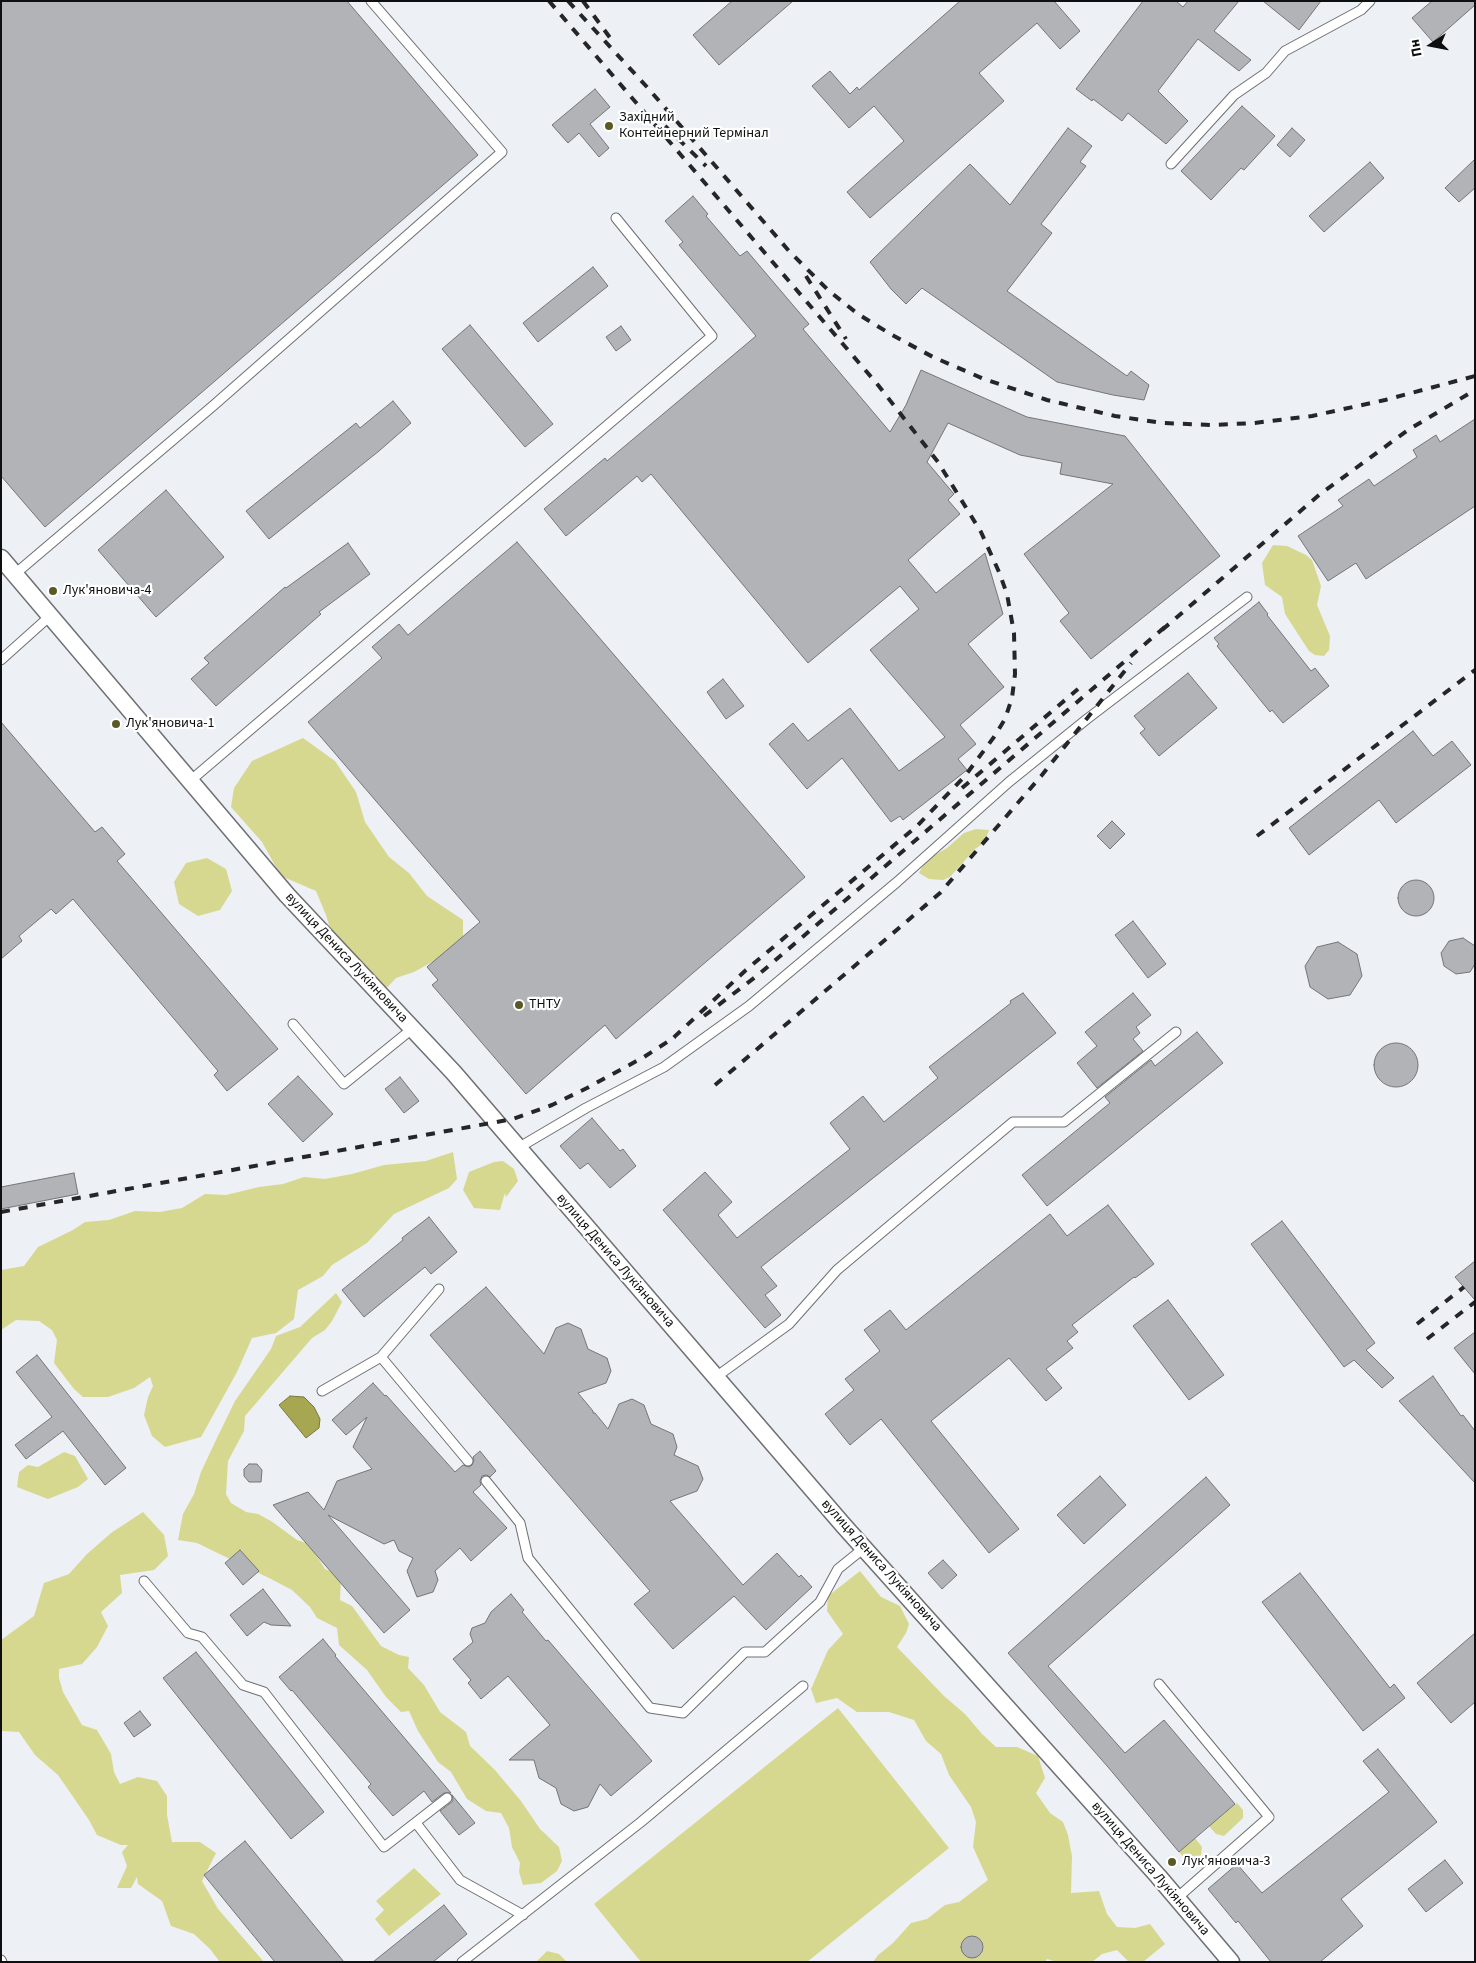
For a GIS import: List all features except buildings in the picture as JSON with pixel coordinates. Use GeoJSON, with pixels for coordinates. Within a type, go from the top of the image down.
{"type":"FeatureCollection","features":[{"type":"Feature","properties":{"kind":"street","name":"вулиця Дениса Лукіяновича"},"geometry":{"type":"LineString","coordinates":[[1,558],[287,895],[454,1074],[864,1548],[1177,1898],[1225,1960]]}},
{"type":"Feature","properties":{"kind":"lane"},"geometry":{"type":"LineString","coordinates":[[15,574],[214,405],[502,152],[372,1]]}},
{"type":"Feature","properties":{"kind":"lane"},"geometry":{"type":"LineString","coordinates":[[1170,164],[1234,95],[1266,74],[1285,51],[1361,10],[1370,1]]}},
{"type":"Feature","properties":{"kind":"lane"},"geometry":{"type":"LineString","coordinates":[[190,781],[712,336],[616,218]]}},
{"type":"Feature","properties":{"kind":"lane"},"geometry":{"type":"LineString","coordinates":[[518,1148],[586,1108],[664,1066],[749,1006],[897,882],[1009,782],[1095,713],[1247,597]]}},
{"type":"Feature","properties":{"kind":"lane"},"geometry":{"type":"LineString","coordinates":[[1,660],[50,616]]}},
{"type":"Feature","properties":{"kind":"lane"},"geometry":{"type":"LineString","coordinates":[[293,1024],[344,1084],[412,1029]]}},
{"type":"Feature","properties":{"kind":"lane"},"geometry":{"type":"LineString","coordinates":[[716,1377],[789,1324],[837,1270],[1013,1122],[1064,1122],[1176,1032]]}},
{"type":"Feature","properties":{"kind":"lane"},"geometry":{"type":"LineString","coordinates":[[322,1391],[381,1357],[439,1289]]}},
{"type":"Feature","properties":{"kind":"lane"},"geometry":{"type":"LineString","coordinates":[[381,1357],[468,1461]]}},
{"type":"Feature","properties":{"kind":"lane"},"geometry":{"type":"LineString","coordinates":[[486,1481],[520,1523],[528,1558],[650,1708],[684,1712],[745,1652],[765,1652],[820,1602],[838,1569],[864,1548]]}},
{"type":"Feature","properties":{"kind":"lane"},"geometry":{"type":"LineString","coordinates":[[144,1581],[188,1633],[202,1637],[243,1685],[264,1692],[384,1847],[447,1798]]}},
{"type":"Feature","properties":{"kind":"lane"},"geometry":{"type":"LineString","coordinates":[[1159,1684],[1269,1817],[1177,1898]]}},
{"type":"Feature","properties":{"kind":"lane"},"geometry":{"type":"LineString","coordinates":[[462,1962],[640,1822],[803,1686]]}},
{"type":"Feature","properties":{"kind":"lane"},"geometry":{"type":"LineString","coordinates":[[416,1823],[460,1880],[523,1915]]}},
{"type":"Feature","properties":{"kind":"green space"},"geometry":{"type":"Polygon","coordinates":[[[1273,545],[1287,546],[1312,560],[1321,586],[1317,605],[1330,636],[1329,650],[1324,656],[1315,655],[1309,651],[1285,614],[1282,597],[1265,585],[1262,563],[1273,545]]]}},
{"type":"Feature","properties":{"kind":"green space"},"geometry":{"type":"Polygon","coordinates":[[[303,738],[335,761],[356,792],[365,822],[389,857],[409,873],[427,896],[463,920],[463,945],[414,972],[396,978],[384,991],[333,939],[316,891],[281,876],[262,842],[231,807],[234,788],[252,761],[303,738]]]}},
{"type":"Feature","properties":{"kind":"green space"},"geometry":{"type":"Polygon","coordinates":[[[976,829],[989,830],[984,843],[975,849],[950,877],[943,880],[929,879],[919,873],[926,860],[947,848],[964,833],[976,829]]]}},
{"type":"Feature","properties":{"kind":"green space"},"geometry":{"type":"Polygon","coordinates":[[[207,858],[226,869],[232,891],[220,910],[198,916],[179,904],[174,882],[186,863],[207,858]]]}},
{"type":"Feature","properties":{"kind":"green space"},"geometry":{"type":"Polygon","coordinates":[[[453,1152],[457,1179],[449,1188],[394,1214],[367,1243],[332,1265],[323,1276],[298,1290],[294,1319],[276,1333],[252,1338],[237,1372],[201,1437],[165,1447],[152,1436],[144,1415],[148,1397],[153,1386],[150,1377],[134,1388],[108,1397],[83,1397],[74,1389],[54,1363],[57,1340],[52,1330],[39,1321],[16,1320],[1,1330],[1,1270],[24,1266],[38,1247],[85,1222],[109,1220],[135,1211],[160,1212],[182,1208],[205,1194],[226,1195],[259,1187],[283,1184],[304,1177],[325,1179],[384,1165],[426,1161],[453,1152]]]}},
{"type":"Feature","properties":{"kind":"green space"},"geometry":{"type":"Polygon","coordinates":[[[503,1161],[514,1169],[518,1181],[506,1197],[505,1193],[500,1210],[474,1208],[463,1190],[469,1172],[494,1162],[503,1161]]]}},
{"type":"Feature","properties":{"kind":"green space"},"geometry":{"type":"Polygon","coordinates":[[[336,1293],[342,1302],[332,1321],[325,1330],[312,1338],[245,1416],[244,1431],[228,1461],[226,1494],[231,1503],[246,1512],[258,1514],[297,1540],[309,1544],[325,1569],[341,1576],[340,1600],[352,1606],[381,1646],[399,1655],[409,1657],[408,1668],[424,1685],[440,1712],[466,1732],[470,1746],[494,1769],[521,1801],[540,1829],[559,1847],[562,1861],[557,1871],[541,1883],[523,1885],[519,1872],[520,1863],[512,1847],[509,1828],[501,1813],[486,1811],[467,1799],[451,1772],[438,1762],[418,1731],[409,1711],[401,1712],[386,1697],[367,1670],[339,1645],[337,1628],[317,1618],[310,1607],[292,1590],[197,1543],[178,1540],[183,1514],[194,1494],[201,1472],[216,1440],[235,1401],[271,1349],[276,1336],[300,1327],[336,1293]]]}},
{"type":"Feature","properties":{"kind":"green space"},"geometry":{"type":"Polygon","coordinates":[[[64,1452],[75,1456],[88,1479],[78,1487],[48,1499],[17,1487],[19,1472],[28,1465],[38,1467],[64,1452]]]}},
{"type":"Feature","properties":{"kind":"green space"},"geometry":{"type":"Polygon","coordinates":[[[143,1512],[164,1535],[168,1556],[154,1570],[120,1575],[122,1593],[101,1612],[108,1626],[97,1647],[82,1664],[59,1669],[59,1678],[63,1692],[82,1725],[97,1730],[111,1754],[114,1772],[120,1784],[138,1777],[157,1781],[167,1796],[167,1815],[172,1842],[200,1842],[216,1853],[202,1881],[218,1909],[264,1962],[220,1962],[210,1949],[194,1934],[171,1926],[162,1901],[138,1884],[137,1877],[131,1888],[117,1888],[127,1866],[122,1852],[128,1845],[121,1845],[97,1835],[58,1775],[35,1755],[19,1732],[1,1731],[1,1640],[34,1616],[44,1583],[69,1574],[87,1554],[111,1533],[143,1512]]]}},
{"type":"Feature","properties":{"kind":"green space"},"geometry":{"type":"Polygon","coordinates":[[[860,1571],[881,1597],[900,1606],[909,1624],[906,1633],[897,1647],[944,1696],[965,1714],[996,1747],[1017,1747],[1038,1756],[1045,1778],[1036,1793],[1050,1813],[1063,1822],[1068,1835],[1072,1856],[1071,1893],[1099,1891],[1107,1914],[1117,1927],[1135,1928],[1150,1924],[1165,1944],[1143,1962],[1128,1961],[1117,1950],[1102,1954],[1092,1962],[1057,1962],[1047,1959],[1045,1962],[873,1962],[911,1923],[927,1919],[945,1905],[959,1902],[988,1880],[973,1847],[976,1822],[971,1807],[949,1775],[941,1754],[926,1741],[914,1720],[889,1712],[857,1712],[837,1698],[816,1703],[811,1689],[828,1650],[843,1634],[827,1611],[828,1596],[860,1571]]]}},
{"type":"Feature","properties":{"kind":"green space"},"geometry":{"type":"Polygon","coordinates":[[[838,1708],[949,1848],[807,1962],[641,1962],[594,1904],[838,1708]]]}},
{"type":"Feature","properties":{"kind":"green space"},"geometry":{"type":"Polygon","coordinates":[[[1237,1803],[1243,1810],[1243,1818],[1224,1836],[1216,1834],[1209,1826],[1237,1803]]]}},
{"type":"Feature","properties":{"kind":"green space"},"geometry":{"type":"Polygon","coordinates":[[[1195,1838],[1202,1847],[1201,1855],[1189,1864],[1179,1852],[1195,1838]]]}},
{"type":"Feature","properties":{"kind":"green space"},"geometry":{"type":"Polygon","coordinates":[[[414,1868],[441,1894],[389,1936],[375,1919],[384,1910],[376,1901],[414,1868]]]}},
{"type":"Feature","properties":{"kind":"green space"},"geometry":{"type":"Polygon","coordinates":[[[547,1951],[559,1954],[567,1962],[536,1962],[547,1951]]]}},
{"type":"Feature","properties":{"kind":"shaded area"},"geometry":{"type":"Polygon","coordinates":[[[290,1396],[304,1397],[314,1407],[320,1419],[319,1428],[306,1438],[279,1405],[290,1396]]]}},
{"type":"Feature","properties":{"kind":"railway"},"geometry":{"type":"LineString","coordinates":[[549,1],[878,385],[938,462],[981,532],[999,572],[1007,594],[1014,633],[1015,674],[1012,698],[1005,719],[965,776],[917,826],[746,970],[671,1040]]}},
{"type":"Feature","properties":{"kind":"railway"},"geometry":{"type":"LineString","coordinates":[[568,1],[647,87],[789,251],[829,291],[858,314],[892,335],[933,357],[984,379],[1047,400],[1115,416],[1162,423],[1211,425],[1254,423],[1312,416],[1385,400],[1475,376]]}},
{"type":"Feature","properties":{"kind":"railway"},"geometry":{"type":"LineString","coordinates":[[583,1],[611,39]]}},
{"type":"Feature","properties":{"kind":"railway"},"geometry":{"type":"LineString","coordinates":[[665,126],[706,166]]}},
{"type":"Feature","properties":{"kind":"railway"},"geometry":{"type":"LineString","coordinates":[[806,276],[846,339]]}},
{"type":"Feature","properties":{"kind":"railway"},"geometry":{"type":"LineString","coordinates":[[1162,630],[1319,495],[1408,430],[1475,390]]}},
{"type":"Feature","properties":{"kind":"railway"},"geometry":{"type":"LineString","coordinates":[[704,1016],[758,975],[1166,626]]}},
{"type":"Feature","properties":{"kind":"railway"},"geometry":{"type":"LineString","coordinates":[[715,1085],[940,893],[1042,775],[1131,663]]}},
{"type":"Feature","properties":{"kind":"railway"},"geometry":{"type":"LineString","coordinates":[[1257,836],[1475,670]]}},
{"type":"Feature","properties":{"kind":"railway"},"geometry":{"type":"LineString","coordinates":[[962,788],[1078,689]]}},
{"type":"Feature","properties":{"kind":"railway"},"geometry":{"type":"LineString","coordinates":[[1,1212],[513,1119],[552,1105],[587,1088],[644,1057],[675,1037]]}},
{"type":"Feature","properties":{"kind":"railway"},"geometry":{"type":"LineString","coordinates":[[1417,1324],[1464,1287]]}},
{"type":"Feature","properties":{"kind":"railway"},"geometry":{"type":"LineString","coordinates":[[1427,1339],[1475,1302]]}},
{"type":"Feature","properties":{"kind":"place","name":"Західний Контейнерний Термінал"},"geometry":{"type":"Point","coordinates":[609,126]}},
{"type":"Feature","properties":{"kind":"place","name":"Лук'яновича-4"},"geometry":{"type":"Point","coordinates":[53,591]}},
{"type":"Feature","properties":{"kind":"place","name":"Лук'яновича-1"},"geometry":{"type":"Point","coordinates":[116,724]}},
{"type":"Feature","properties":{"kind":"place","name":"ТНТУ"},"geometry":{"type":"Point","coordinates":[519,1005]}},
{"type":"Feature","properties":{"kind":"place","name":"Лук'яновича-3"},"geometry":{"type":"Point","coordinates":[1172,1862]}}]}
